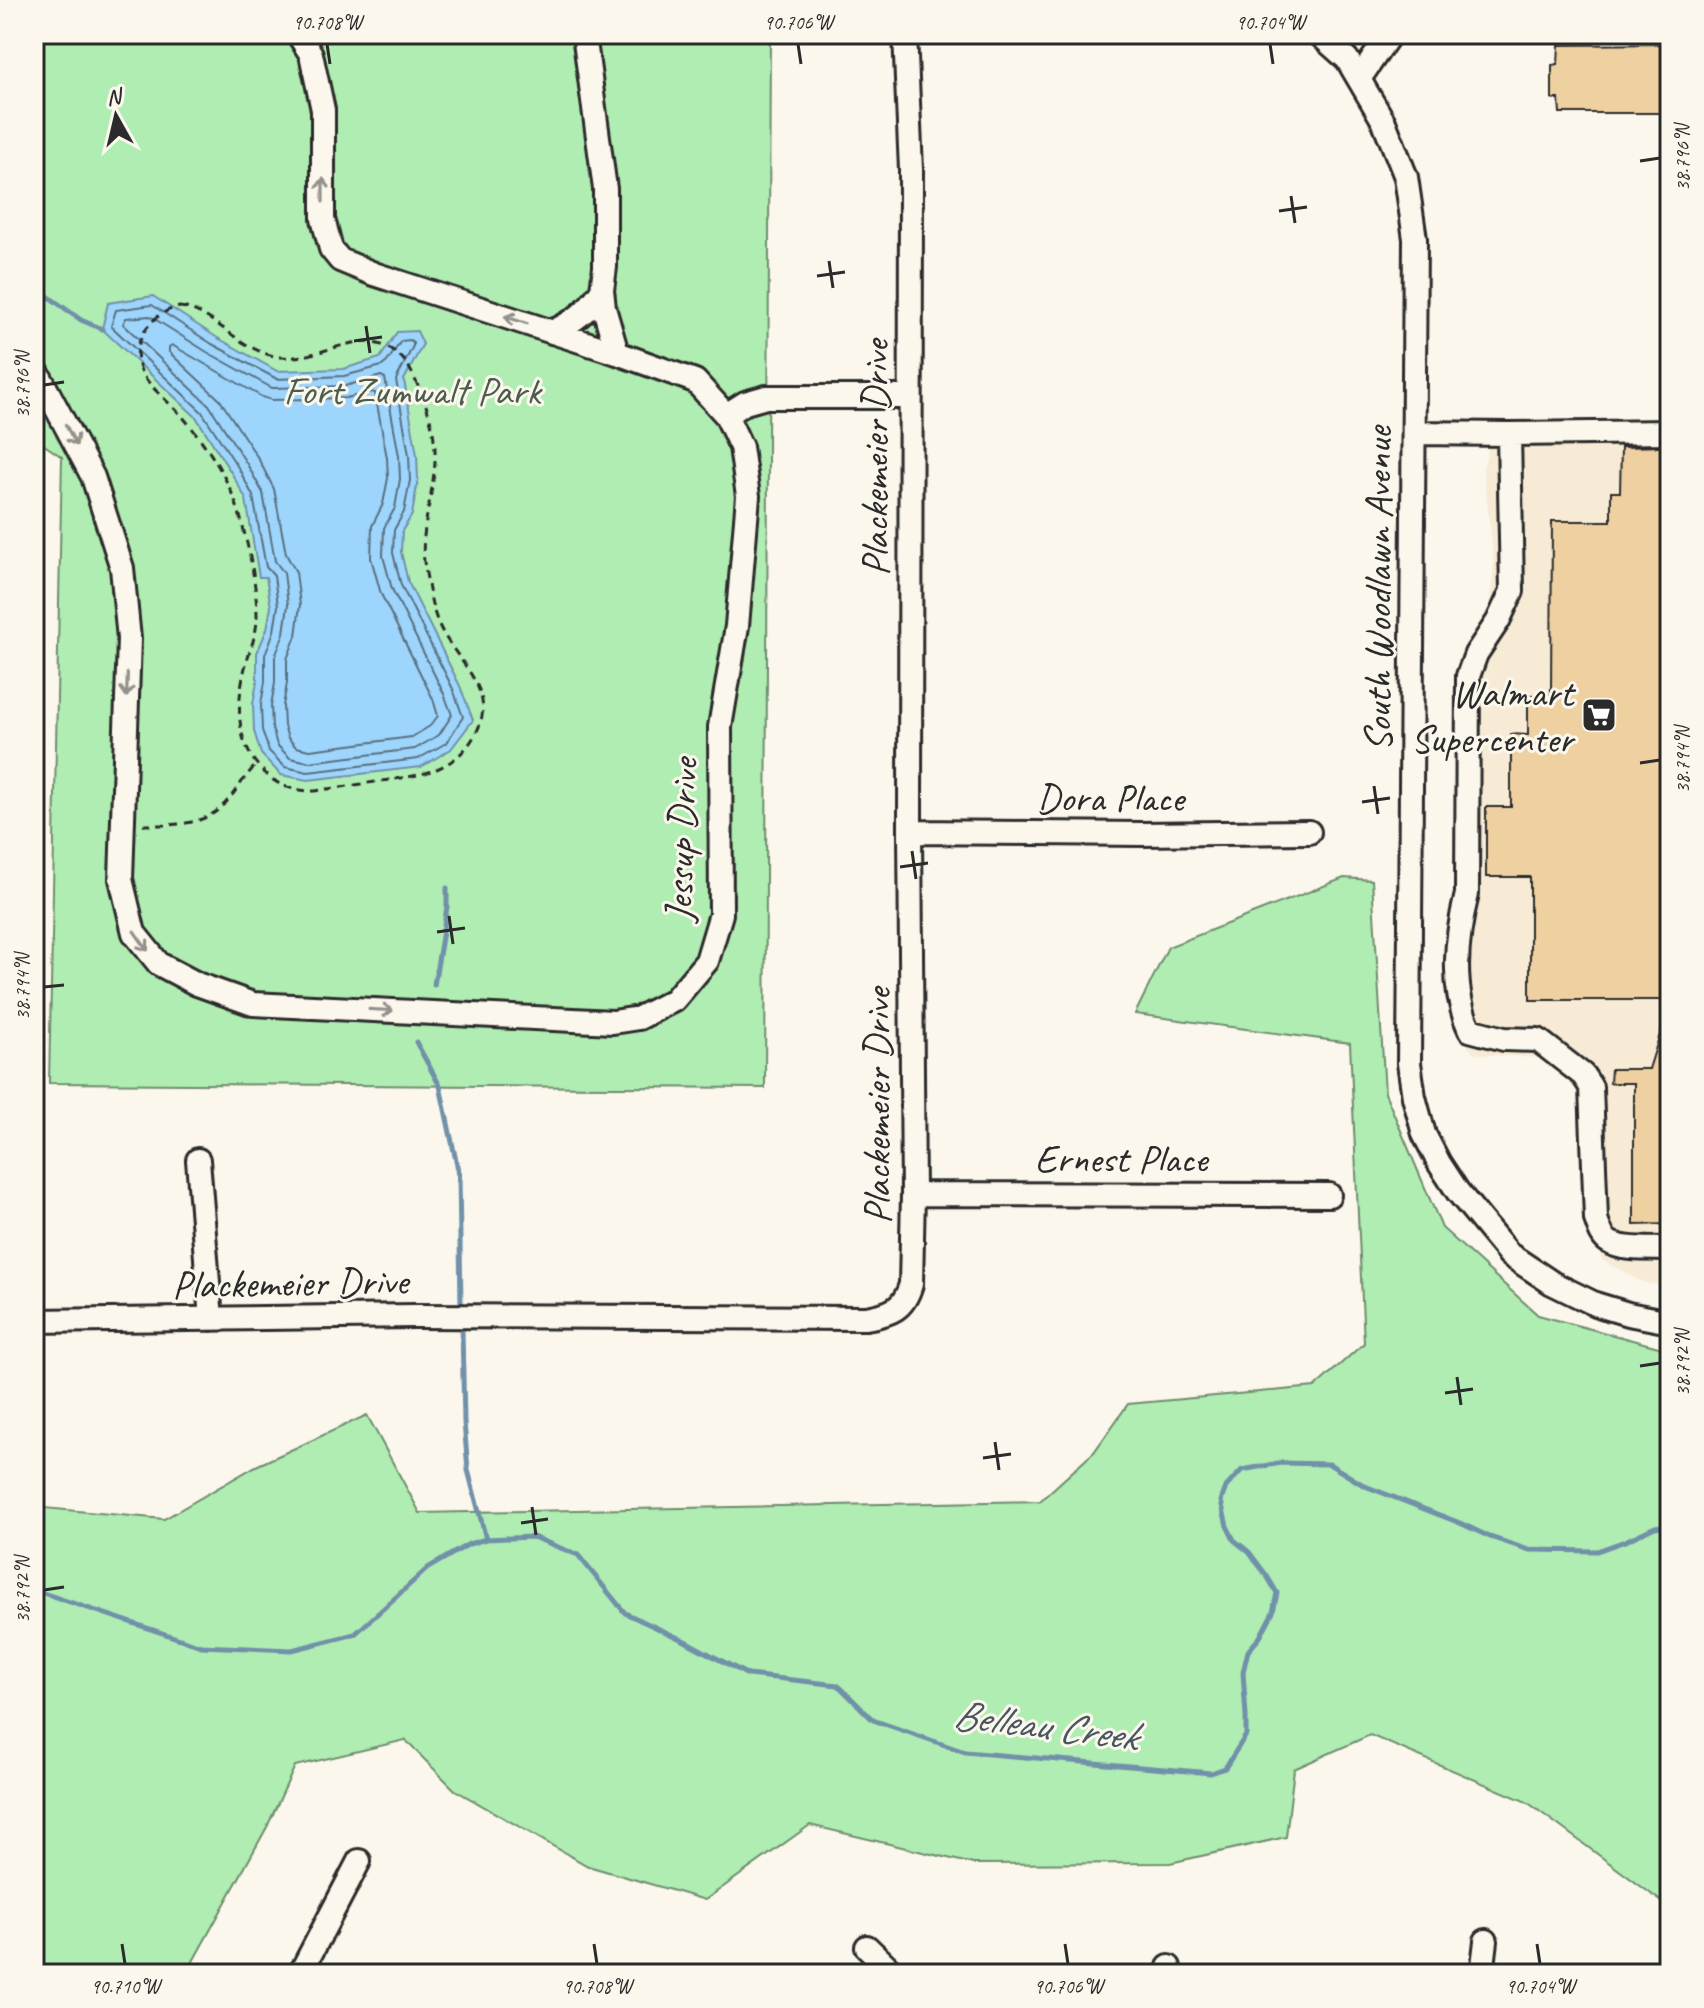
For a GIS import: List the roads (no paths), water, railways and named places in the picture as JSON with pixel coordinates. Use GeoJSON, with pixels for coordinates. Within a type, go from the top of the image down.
{"type":"FeatureCollection","features":[{"type":"Feature","properties":{"kind":"street","name":"Jessup Drive"},"geometry":{"type":"LineString","coordinates":[[34,366],[93,477],[122,568],[129,639],[121,879],[134,933],[159,964],[197,984],[253,1004],[613,1022],[639,1018],[674,1000],[707,961],[721,914],[720,727],[737,626],[748,496],[741,447],[726,415],[695,381],[340,260],[331,249],[323,219],[323,110],[311,54],[298,34]]}},
{"type":"Feature","properties":{"kind":"street"},"geometry":{"type":"LineString","coordinates":[[584,34],[605,189],[602,290],[617,353]]}},
{"type":"Feature","properties":{"kind":"street","name":"Plackemeier Drive"},"geometry":{"type":"LineString","coordinates":[[34,1321],[415,1316],[853,1318],[881,1316],[907,1299],[911,1284],[913,1194],[911,170],[905,34]]}},
{"type":"Feature","properties":{"kind":"street","name":"South Woodlawn Avenue"},"geometry":{"type":"LineString","coordinates":[[1319,34],[1347,59],[1384,122],[1406,177],[1415,239],[1409,1063],[1424,1134],[1458,1192],[1510,1255],[1552,1283],[1595,1304],[1670,1322]]}},
{"type":"Feature","properties":{"kind":"street"},"geometry":{"type":"LineString","coordinates":[[1359,79],[1390,34]]}},
{"type":"Feature","properties":{"kind":"street"},"geometry":{"type":"LineString","coordinates":[[552,332],[574,322],[602,290]]}},
{"type":"Feature","properties":{"kind":"street"},"geometry":{"type":"LineString","coordinates":[[726,415],[745,403],[766,397],[910,397]]}},
{"type":"Feature","properties":{"kind":"street"},"geometry":{"type":"LineString","coordinates":[[1414,433],[1670,432]]}},
{"type":"Feature","properties":{"kind":"street"},"geometry":{"type":"LineString","coordinates":[[1509,434],[1512,591],[1498,621],[1476,654],[1468,676],[1467,894],[1459,928],[1457,968],[1462,1013],[1470,1030],[1504,1039],[1538,1040],[1583,1075],[1591,1087],[1596,1219],[1600,1232],[1609,1243],[1622,1247],[1670,1249]]}},
{"type":"Feature","properties":{"kind":"street","name":"Dora Place"},"geometry":{"type":"LineString","coordinates":[[910,832],[1309,832]]}},
{"type":"Feature","properties":{"kind":"street"},"geometry":{"type":"LineString","coordinates":[[198,1160],[211,1319]]}},
{"type":"Feature","properties":{"kind":"street","name":"Ernest Place"},"geometry":{"type":"LineString","coordinates":[[913,1194],[1329,1195]]}},
{"type":"Feature","properties":{"kind":"street"},"geometry":{"type":"LineString","coordinates":[[300,1974],[359,1861]]}},
{"type":"Feature","properties":{"kind":"street"},"geometry":{"type":"LineString","coordinates":[[1482,1974],[1486,1941]]}},
{"type":"Feature","properties":{"kind":"street"},"geometry":{"type":"LineString","coordinates":[[867,1947],[895,1974]]}},
{"type":"Feature","properties":{"kind":"water"},"geometry":{"type":"Polygon","coordinates":[[[153,296],[216,337],[277,371],[343,369],[380,358],[397,332],[417,331],[423,344],[404,380],[417,455],[418,480],[412,515],[402,531],[401,552],[408,582],[460,686],[473,720],[451,749],[421,767],[308,780],[281,775],[261,754],[254,731],[253,704],[257,653],[267,629],[271,607],[266,577],[259,577],[246,499],[196,417],[102,329],[108,303],[153,296]]]}},
{"type":"Feature","properties":{"kind":"waterway"},"geometry":{"type":"LineString","coordinates":[[34,286],[81,320],[102,329]]}},
{"type":"Feature","properties":{"kind":"waterway"},"geometry":{"type":"LineString","coordinates":[[434,985],[447,907],[447,888]]}},
{"type":"Feature","properties":{"kind":"waterway"},"geometry":{"type":"LineString","coordinates":[[416,1042],[440,1086],[459,1175],[461,1304]]}},
{"type":"Feature","properties":{"kind":"waterway"},"geometry":{"type":"LineString","coordinates":[[462,1329],[468,1470],[486,1539]]}},
{"type":"Feature","properties":{"kind":"waterway","name":"Belleau Creek"},"geometry":{"type":"LineString","coordinates":[[34,1590],[201,1646],[292,1650],[355,1634],[428,1568],[469,1544],[486,1539],[533,1537],[578,1555],[625,1613],[748,1675],[838,1685],[873,1720],[965,1752],[1211,1773],[1225,1768],[1246,1735],[1243,1672],[1248,1651],[1260,1637],[1273,1612],[1277,1593],[1249,1552],[1234,1540],[1227,1526],[1221,1501],[1226,1487],[1242,1470],[1281,1463],[1329,1464],[1365,1486],[1529,1550],[1597,1551],[1655,1527],[1670,1525]]}},
{"type":"Feature","properties":{"kind":"place","name":"Walmart Supercenter"},"geometry":{"type":"Point","coordinates":[1599,715]}},
{"type":"Feature","properties":{"kind":"park label","name":"Fort Zumwalt Park"},"geometry":{"type":"Point","coordinates":[412,390]}}]}
